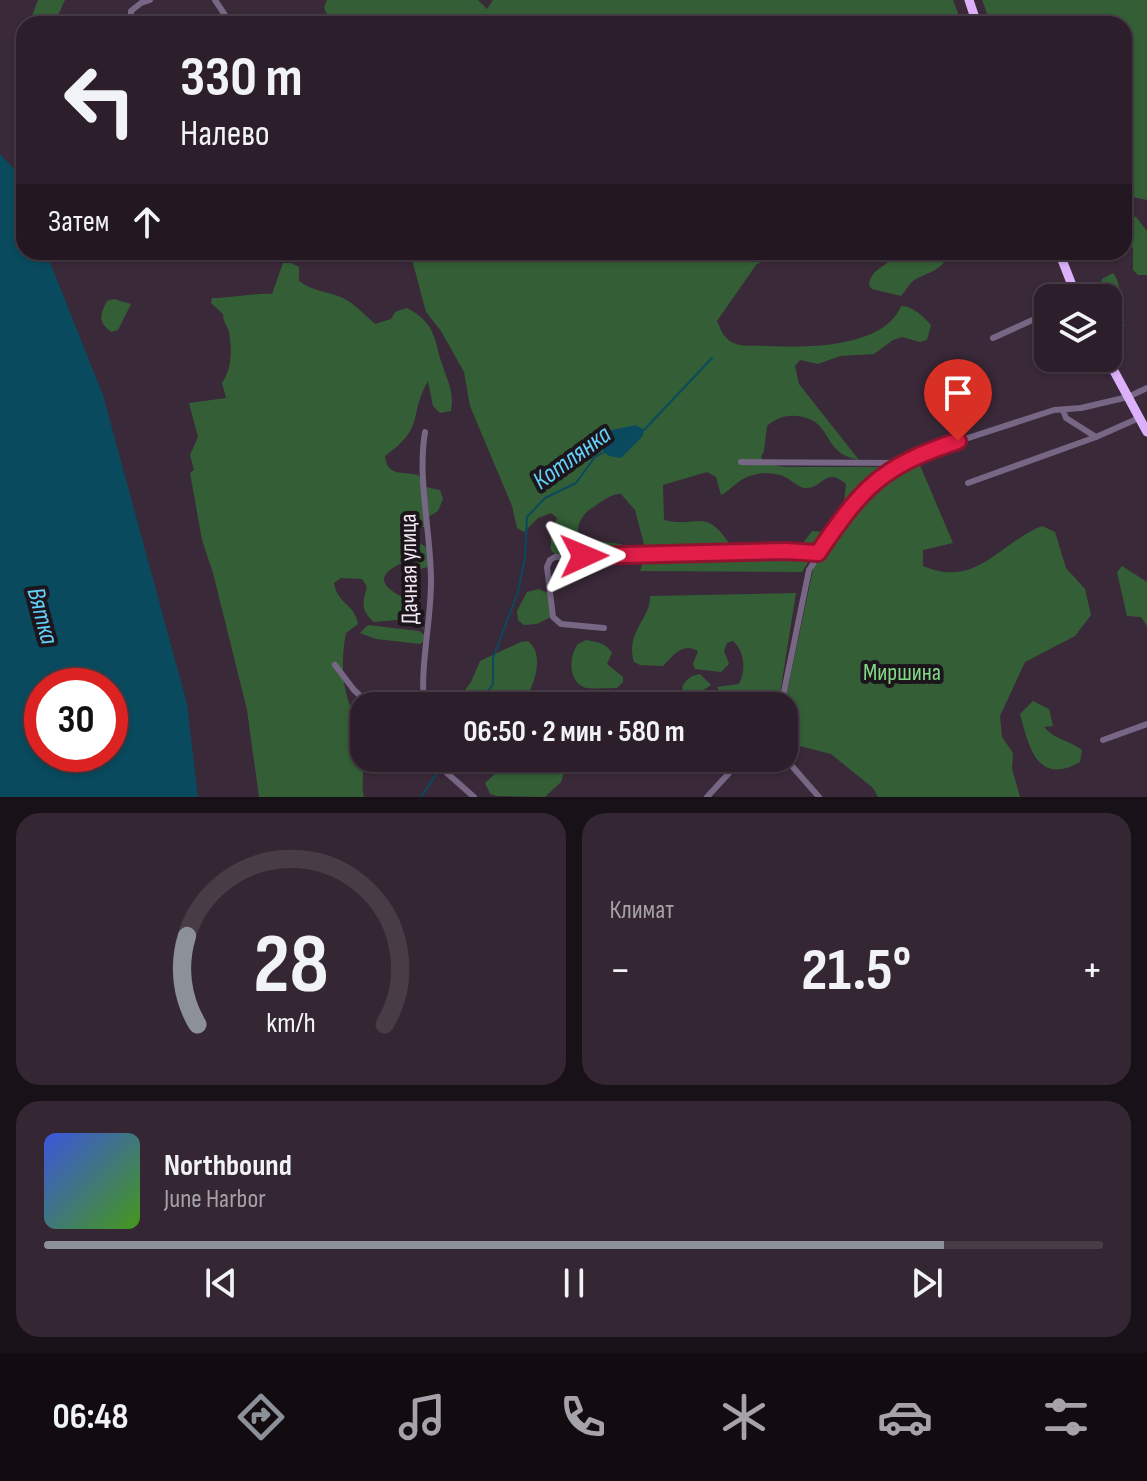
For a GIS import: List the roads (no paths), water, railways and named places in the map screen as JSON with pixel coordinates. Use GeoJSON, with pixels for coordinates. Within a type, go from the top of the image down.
{"type":"FeatureCollection","features":[{"type":"Feature","properties":{"kind":"highway"},"geometry":{"type":"LineString","coordinates":[[1062,260],[1072,284]]}},
{"type":"Feature","properties":{"kind":"highway"},"geometry":{"type":"LineString","coordinates":[[1115,372],[1147,432]]}},
{"type":"Feature","properties":{"kind":"street"},"geometry":{"type":"LineString","coordinates":[[130,16],[133,8],[150,0]]}},
{"type":"Feature","properties":{"kind":"street"},"geometry":{"type":"LineString","coordinates":[[993,338],[1034,319]]}},
{"type":"Feature","properties":{"kind":"street"},"geometry":{"type":"LineString","coordinates":[[784,692],[805,584],[818,553],[856,499],[877,480],[901,463],[943,445],[1063,410],[1128,397],[1147,388]]}},
{"type":"Feature","properties":{"kind":"street"},"geometry":{"type":"LineString","coordinates":[[1063,410],[1066,418],[1096,437]]}},
{"type":"Feature","properties":{"kind":"street"},"geometry":{"type":"LineString","coordinates":[[968,483],[1096,437],[1139,418]]}},
{"type":"Feature","properties":{"kind":"street","name":"Дачная улица"},"geometry":{"type":"LineString","coordinates":[[423,692],[431,582],[423,462],[425,432]]}},
{"type":"Feature","properties":{"kind":"street"},"geometry":{"type":"LineString","coordinates":[[741,462],[901,463]]}},
{"type":"Feature","properties":{"kind":"street"},"geometry":{"type":"LineString","coordinates":[[604,628],[561,624],[553,617],[547,567],[550,560],[555,557],[786,551],[818,553]]}},
{"type":"Feature","properties":{"kind":"street"},"geometry":{"type":"LineString","coordinates":[[335,665],[357,692]]}},
{"type":"Feature","properties":{"kind":"street"},"geometry":{"type":"LineString","coordinates":[[1103,740],[1147,724]]}},
{"type":"Feature","properties":{"kind":"street"},"geometry":{"type":"LineString","coordinates":[[446,772],[474,797]]}},
{"type":"Feature","properties":{"kind":"street"},"geometry":{"type":"LineString","coordinates":[[707,797],[730,772]]}},
{"type":"Feature","properties":{"kind":"street"},"geometry":{"type":"LineString","coordinates":[[797,772],[819,797]]}},
{"type":"Feature","properties":{"kind":"water","name":"Вятка"},"geometry":{"type":"Polygon","coordinates":[[[0,154],[16,171],[16,260],[49,260],[103,395],[187,704],[198,797],[0,797],[0,154]]]}},
{"type":"Feature","properties":{"kind":"water"},"geometry":{"type":"Polygon","coordinates":[[[636,425],[644,430],[642,437],[621,458],[605,453],[600,442],[607,431],[636,425]]]}},
{"type":"Feature","properties":{"kind":"waterway","name":"Котлянка"},"geometry":{"type":"LineString","coordinates":[[644,430],[712,358]]}},
{"type":"Feature","properties":{"kind":"waterway","name":"Котлянка"},"geometry":{"type":"LineString","coordinates":[[488,692],[493,684],[493,658],[518,592],[525,557],[527,517],[545,498],[576,483],[595,457],[604,452]]}},
{"type":"Feature","properties":{"kind":"waterway","name":"Котлянка"},"geometry":{"type":"LineString","coordinates":[[421,797],[438,772]]}},
{"type":"Feature","properties":{"kind":"park label","name":"Миршина"},"geometry":{"type":"Point","coordinates":[902,672]}}]}
